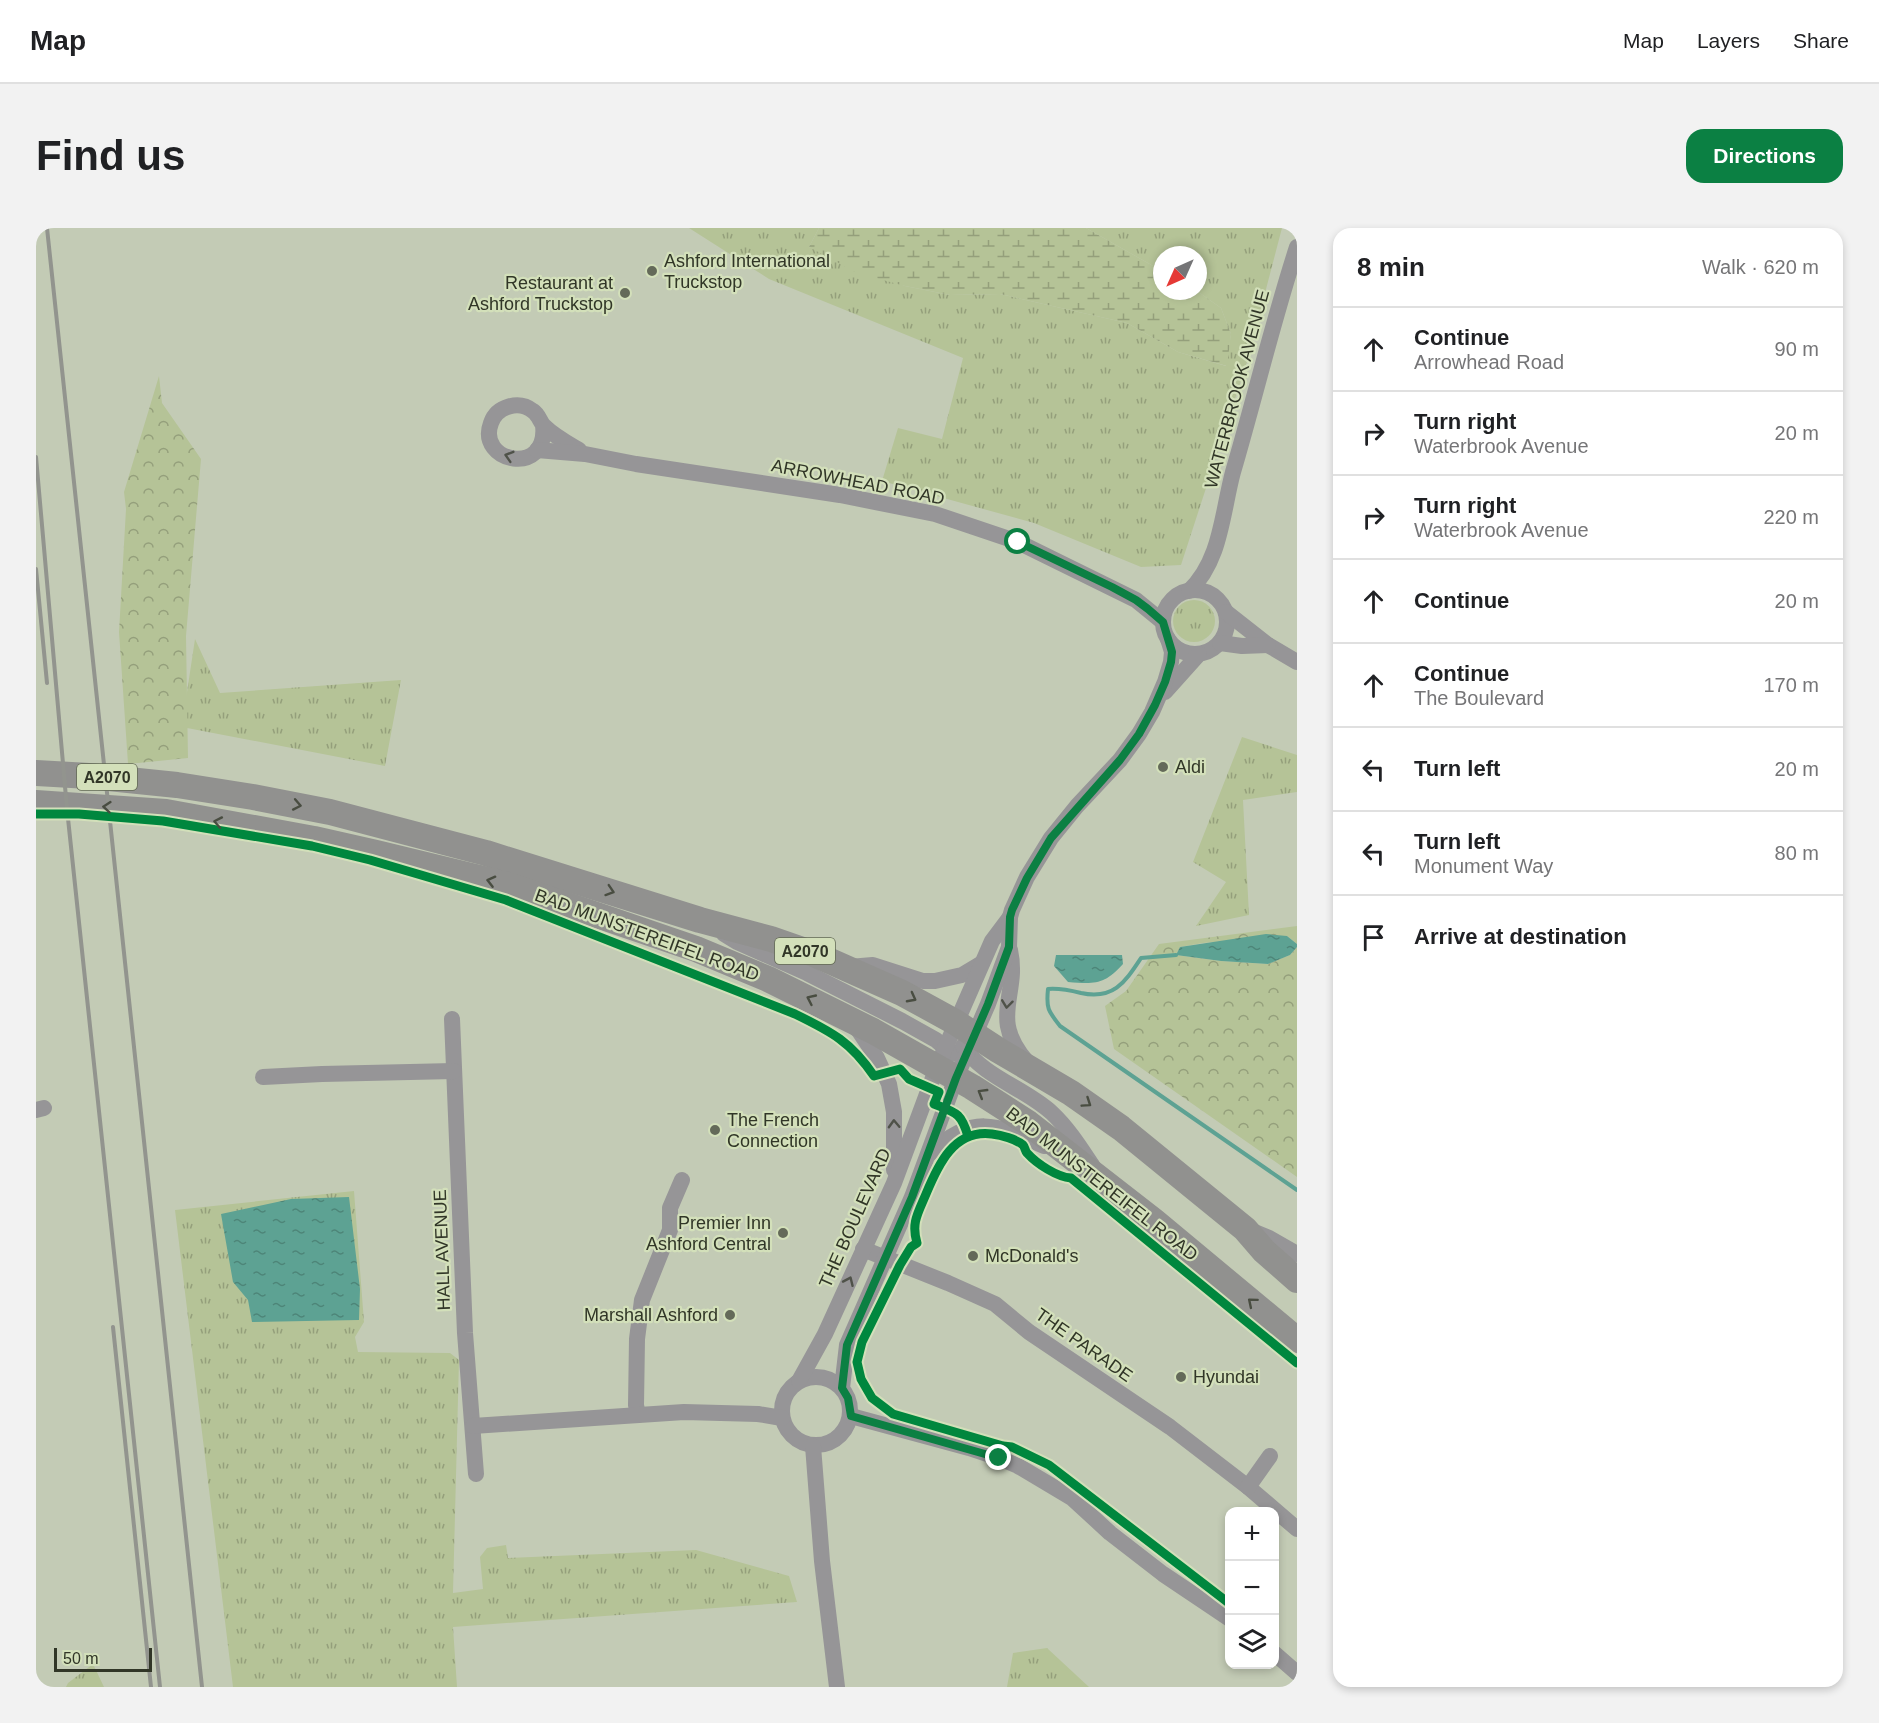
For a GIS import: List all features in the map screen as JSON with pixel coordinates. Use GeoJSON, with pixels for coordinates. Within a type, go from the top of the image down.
{"type":"FeatureCollection","features":[{"type":"Feature","properties":{"kind":"highway","name":"BAD MUNSTEREIFEL ROAD"},"geometry":{"type":"LineString","coordinates":[[36,773],[177,785],[297,805],[393,827],[486,853],[814,954],[902,993],[966,1037],[1037,1073],[1101,1113],[1245,1229],[1264,1251],[1297,1280]]}},
{"type":"Feature","properties":{"kind":"highway","name":"BAD MUNSTEREIFEL ROAD"},"geometry":{"type":"LineString","coordinates":[[36,803],[166,812],[314,839],[508,885],[696,949],[768,979],[946,1064],[1101,1179],[1291,1329]]}},
{"type":"Feature","properties":{"kind":"street","name":"WATERBROOK AVENUE"},"geometry":{"type":"LineString","coordinates":[[1189,591],[1206,571],[1217,543],[1232,477],[1297,247]]}},
{"type":"Feature","properties":{"kind":"street"},"geometry":{"type":"LineString","coordinates":[[508,406],[525,406],[533,411],[543,424],[542,441],[537,450],[522,459],[504,456],[496,451],[491,443],[490,424],[494,416],[508,406]]}},
{"type":"Feature","properties":{"kind":"street","name":"ARROWHEAD ROAD"},"geometry":{"type":"LineString","coordinates":[[543,424],[558,437],[585,454]]}},
{"type":"Feature","properties":{"kind":"street","name":"ARROWHEAD ROAD"},"geometry":{"type":"LineString","coordinates":[[537,450],[585,454],[840,495],[935,514],[1018,542],[1136,600],[1163,622]]}},
{"type":"Feature","properties":{"kind":"street","name":"WATERBROOK AVENUE"},"geometry":{"type":"LineString","coordinates":[[1217,543],[1216,586],[1222,606]]}},
{"type":"Feature","properties":{"kind":"street","name":"ARROWHEAD ROAD"},"geometry":{"type":"LineString","coordinates":[[1112,587],[1151,599],[1173,599]]}},
{"type":"Feature","properties":{"kind":"street"},"geometry":{"type":"LineString","coordinates":[[946,1064],[966,1037],[982,962],[992,941],[1010,917],[1027,878],[1051,838],[1120,760],[1139,734],[1155,705],[1171,662],[1172,652],[1163,622],[1166,609],[1173,599],[1189,591],[1205,592],[1268,645],[1297,662]]}},
{"type":"Feature","properties":{"kind":"street"},"geometry":{"type":"LineString","coordinates":[[1168,639],[1185,653],[1199,654],[1214,649],[1220,643],[1227,628],[1222,606]]}},
{"type":"Feature","properties":{"kind":"street"},"geometry":{"type":"LineString","coordinates":[[1220,643],[1242,646],[1268,645]]}},
{"type":"Feature","properties":{"kind":"street"},"geometry":{"type":"LineString","coordinates":[[1155,705],[1173,681],[1199,654]]}},
{"type":"Feature","properties":{"kind":"street"},"geometry":{"type":"LineString","coordinates":[[1010,917],[1009,947],[1013,965],[1006,1009],[1010,1036],[1018,1052],[1037,1073]]}},
{"type":"Feature","properties":{"kind":"street"},"geometry":{"type":"LineString","coordinates":[[700,920],[737,942],[807,973],[936,1040],[946,1064]]}},
{"type":"Feature","properties":{"kind":"street"},"geometry":{"type":"LineString","coordinates":[[842,1388],[847,1345],[912,1197],[927,1156],[946,1064],[966,1037],[1009,947]]}},
{"type":"Feature","properties":{"kind":"street"},"geometry":{"type":"LineString","coordinates":[[846,967],[873,965],[923,981],[935,981],[962,975],[982,962]]}},
{"type":"Feature","properties":{"kind":"street"},"geometry":{"type":"LineString","coordinates":[[840,1014],[859,1031],[877,1058],[889,1084],[894,1112],[894,1183]]}},
{"type":"Feature","properties":{"kind":"street","name":"HALL AVENUE"},"geometry":{"type":"LineString","coordinates":[[452,1019],[465,1333],[476,1474]]}},
{"type":"Feature","properties":{"kind":"street"},"geometry":{"type":"LineString","coordinates":[[966,1037],[989,1071],[1052,1113],[1101,1179]]}},
{"type":"Feature","properties":{"kind":"street","name":"THE BOULEVARD"},"geometry":{"type":"LineString","coordinates":[[799,1381],[825,1334],[946,1064]]}},
{"type":"Feature","properties":{"kind":"street"},"geometry":{"type":"LineString","coordinates":[[263,1077],[454,1071]]}},
{"type":"Feature","properties":{"kind":"street"},"geometry":{"type":"LineString","coordinates":[[927,1156],[946,1139],[965,1128],[982,1125],[1010,1130],[1080,1163]]}},
{"type":"Feature","properties":{"kind":"street"},"geometry":{"type":"LineString","coordinates":[[638,1416],[636,1405],[637,1339],[642,1300],[670,1230],[670,1208],[682,1180]]}},
{"type":"Feature","properties":{"kind":"street"},"geometry":{"type":"LineString","coordinates":[[1245,1229],[1269,1238],[1297,1254]]}},
{"type":"Feature","properties":{"kind":"street","name":"THE PARADE"},"geometry":{"type":"LineString","coordinates":[[863,1249],[994,1304],[1029,1332],[1170,1427],[1248,1487],[1297,1529]]}},
{"type":"Feature","properties":{"kind":"street"},"geometry":{"type":"LineString","coordinates":[[810,1377],[833,1380],[848,1398],[851,1416],[847,1428],[837,1439],[826,1445],[813,1446],[801,1442],[792,1435],[782,1418],[783,1401],[789,1390],[799,1381],[810,1377]]}},
{"type":"Feature","properties":{"kind":"street"},"geometry":{"type":"LineString","coordinates":[[472,1426],[684,1412],[758,1414],[782,1418]]}},
{"type":"Feature","properties":{"kind":"street"},"geometry":{"type":"LineString","coordinates":[[851,1416],[969,1448],[1018,1467],[1072,1498],[1110,1533],[1163,1574],[1225,1616]]}},
{"type":"Feature","properties":{"kind":"street"},"geometry":{"type":"LineString","coordinates":[[813,1446],[822,1562],[837,1687]]}},
{"type":"Feature","properties":{"kind":"street"},"geometry":{"type":"LineString","coordinates":[[1248,1487],[1270,1456]]}},
{"type":"Feature","properties":{"kind":"street"},"geometry":{"type":"LineString","coordinates":[[1279,1656],[1297,1672]]}},
{"type":"Feature","properties":{"kind":"green space"},"geometry":{"type":"Polygon","coordinates":[[[689,228],[819,228],[809,247],[905,286],[950,295],[1000,294],[1127,323],[1178,352],[1226,366],[1231,334],[1221,308],[1207,298],[1207,246],[1153,246],[1153,266],[1086,228],[1282,228],[1247,362],[1181,565],[1141,567],[1034,523],[882,481],[898,428],[942,439],[963,358],[769,279],[689,228]]]}},
{"type":"Feature","properties":{"kind":"green space"},"geometry":{"type":"Polygon","coordinates":[[[819,228],[1086,228],[1153,266],[1153,300],[1207,300],[1207,298],[1221,308],[1231,334],[1227,366],[1178,352],[1127,323],[1000,294],[950,295],[905,286],[857,273],[809,247],[819,228]]]}},
{"type":"Feature","properties":{"kind":"green space"},"geometry":{"type":"Polygon","coordinates":[[[159,376],[162,403],[201,459],[186,636],[188,758],[128,764],[119,632],[126,509],[124,492],[159,376]]]}},
{"type":"Feature","properties":{"kind":"green space"},"geometry":{"type":"Polygon","coordinates":[[[1194,600],[1209,606],[1215,621],[1209,636],[1194,642],[1179,636],[1173,621],[1179,606],[1194,600]]]}},
{"type":"Feature","properties":{"kind":"green space"},"geometry":{"type":"Polygon","coordinates":[[[195,639],[220,693],[401,680],[385,766],[187,728],[187,692],[195,639]]]}},
{"type":"Feature","properties":{"kind":"green space"},"geometry":{"type":"Polygon","coordinates":[[[1242,737],[1297,755],[1297,792],[1243,800],[1249,915],[1196,926],[1226,882],[1193,862],[1242,737]]]}},
{"type":"Feature","properties":{"kind":"green space"},"geometry":{"type":"Polygon","coordinates":[[[1297,926],[1297,944],[1287,936],[1203,943],[1180,947],[1176,955],[1268,964],[1290,955],[1297,947],[1297,1177],[1114,1049],[1105,1006],[1126,991],[1159,944],[1297,926]]]}},
{"type":"Feature","properties":{"kind":"green space"},"geometry":{"type":"Polygon","coordinates":[[[354,1191],[364,1322],[355,1337],[358,1352],[450,1353],[459,1360],[453,1593],[483,1589],[480,1557],[487,1548],[506,1545],[508,1558],[696,1550],[789,1576],[797,1602],[453,1627],[457,1687],[233,1687],[175,1210],[354,1191]]]}},
{"type":"Feature","properties":{"kind":"green space"},"geometry":{"type":"Polygon","coordinates":[[[1047,1648],[1089,1687],[1007,1687],[1013,1653],[1047,1648]]]}},
{"type":"Feature","properties":{"kind":"green space"},"geometry":{"type":"Polygon","coordinates":[[[93,1664],[104,1687],[66,1687],[68,1683],[93,1664]]]}},
{"type":"Feature","properties":{"kind":"water"},"geometry":{"type":"Polygon","coordinates":[[[1266,934],[1287,936],[1297,944],[1297,947],[1290,955],[1268,964],[1176,955],[1180,947],[1266,934]]]}},
{"type":"Feature","properties":{"kind":"water"},"geometry":{"type":"Polygon","coordinates":[[[1056,955],[1122,955],[1123,964],[1110,976],[1098,982],[1068,982],[1054,966],[1056,955]]]}},
{"type":"Feature","properties":{"kind":"water"},"geometry":{"type":"Polygon","coordinates":[[[349,1197],[360,1289],[359,1320],[252,1322],[248,1300],[233,1282],[221,1214],[291,1199],[349,1197]]]}},
{"type":"Feature","properties":{"kind":"waterway"},"geometry":{"type":"LineString","coordinates":[[1176,955],[1141,958],[1124,981],[1102,994],[1048,989],[1049,1009],[1060,1026],[1297,1190]]}},
{"type":"Feature","properties":{"kind":"railway"},"geometry":{"type":"LineString","coordinates":[[47,228],[202,1687]]}},
{"type":"Feature","properties":{"kind":"railway"},"geometry":{"type":"LineString","coordinates":[[36,457],[67,809],[160,1687]]}},
{"type":"Feature","properties":{"kind":"railway"},"geometry":{"type":"LineString","coordinates":[[36,569],[47,683]]}},
{"type":"Feature","properties":{"kind":"railway"},"geometry":{"type":"LineString","coordinates":[[113,1327],[151,1687]]}},
{"type":"Feature","properties":{"kind":"cycle path"},"geometry":{"type":"LineString","coordinates":[[36,814],[79,814],[163,821],[312,846],[370,860],[506,900],[808,1020],[849,1046],[874,1076],[900,1069],[909,1079],[939,1092],[934,1104],[957,1115],[968,1136]]}},
{"type":"Feature","properties":{"kind":"cycle path"},"geometry":{"type":"LineString","coordinates":[[1225,1600],[1049,1465],[1012,1447],[893,1414],[872,1398],[861,1379],[857,1362],[862,1342],[900,1265],[911,1247],[917,1243],[916,1218],[942,1161],[949,1151],[967,1137],[992,1134],[1020,1143],[1036,1161],[1054,1173],[1071,1178],[1297,1363]]}},
{"type":"Feature","properties":{"kind":"place","name":"Ashford International Truckstop"},"geometry":{"type":"Point","coordinates":[652,271]}},
{"type":"Feature","properties":{"kind":"place","name":"Restaurant at Ashford Truckstop"},"geometry":{"type":"Point","coordinates":[625,293]}},
{"type":"Feature","properties":{"kind":"place","name":"Aldi"},"geometry":{"type":"Point","coordinates":[1163,767]}},
{"type":"Feature","properties":{"kind":"place","name":"The French Connection"},"geometry":{"type":"Point","coordinates":[715,1130]}},
{"type":"Feature","properties":{"kind":"place","name":"Premier Inn Ashford Central"},"geometry":{"type":"Point","coordinates":[783,1233]}},
{"type":"Feature","properties":{"kind":"place","name":"McDonald's"},"geometry":{"type":"Point","coordinates":[973,1256]}},
{"type":"Feature","properties":{"kind":"place","name":"Marshall Ashford"},"geometry":{"type":"Point","coordinates":[730,1315]}},
{"type":"Feature","properties":{"kind":"place","name":"Hyundai"},"geometry":{"type":"Point","coordinates":[1181,1377]}},
{"type":"Feature","properties":{"kind":"route"},"geometry":{"type":"LineString","coordinates":[[999,1458],[851,1416],[848,1398],[842,1388],[847,1345],[912,1197],[956,1078],[988,1004],[1009,947],[1012,910],[1027,878],[1051,838],[1120,760],[1139,734],[1155,705],[1171,662],[1172,652],[1163,622],[1148,609],[1112,587],[1018,542]]}}]}
